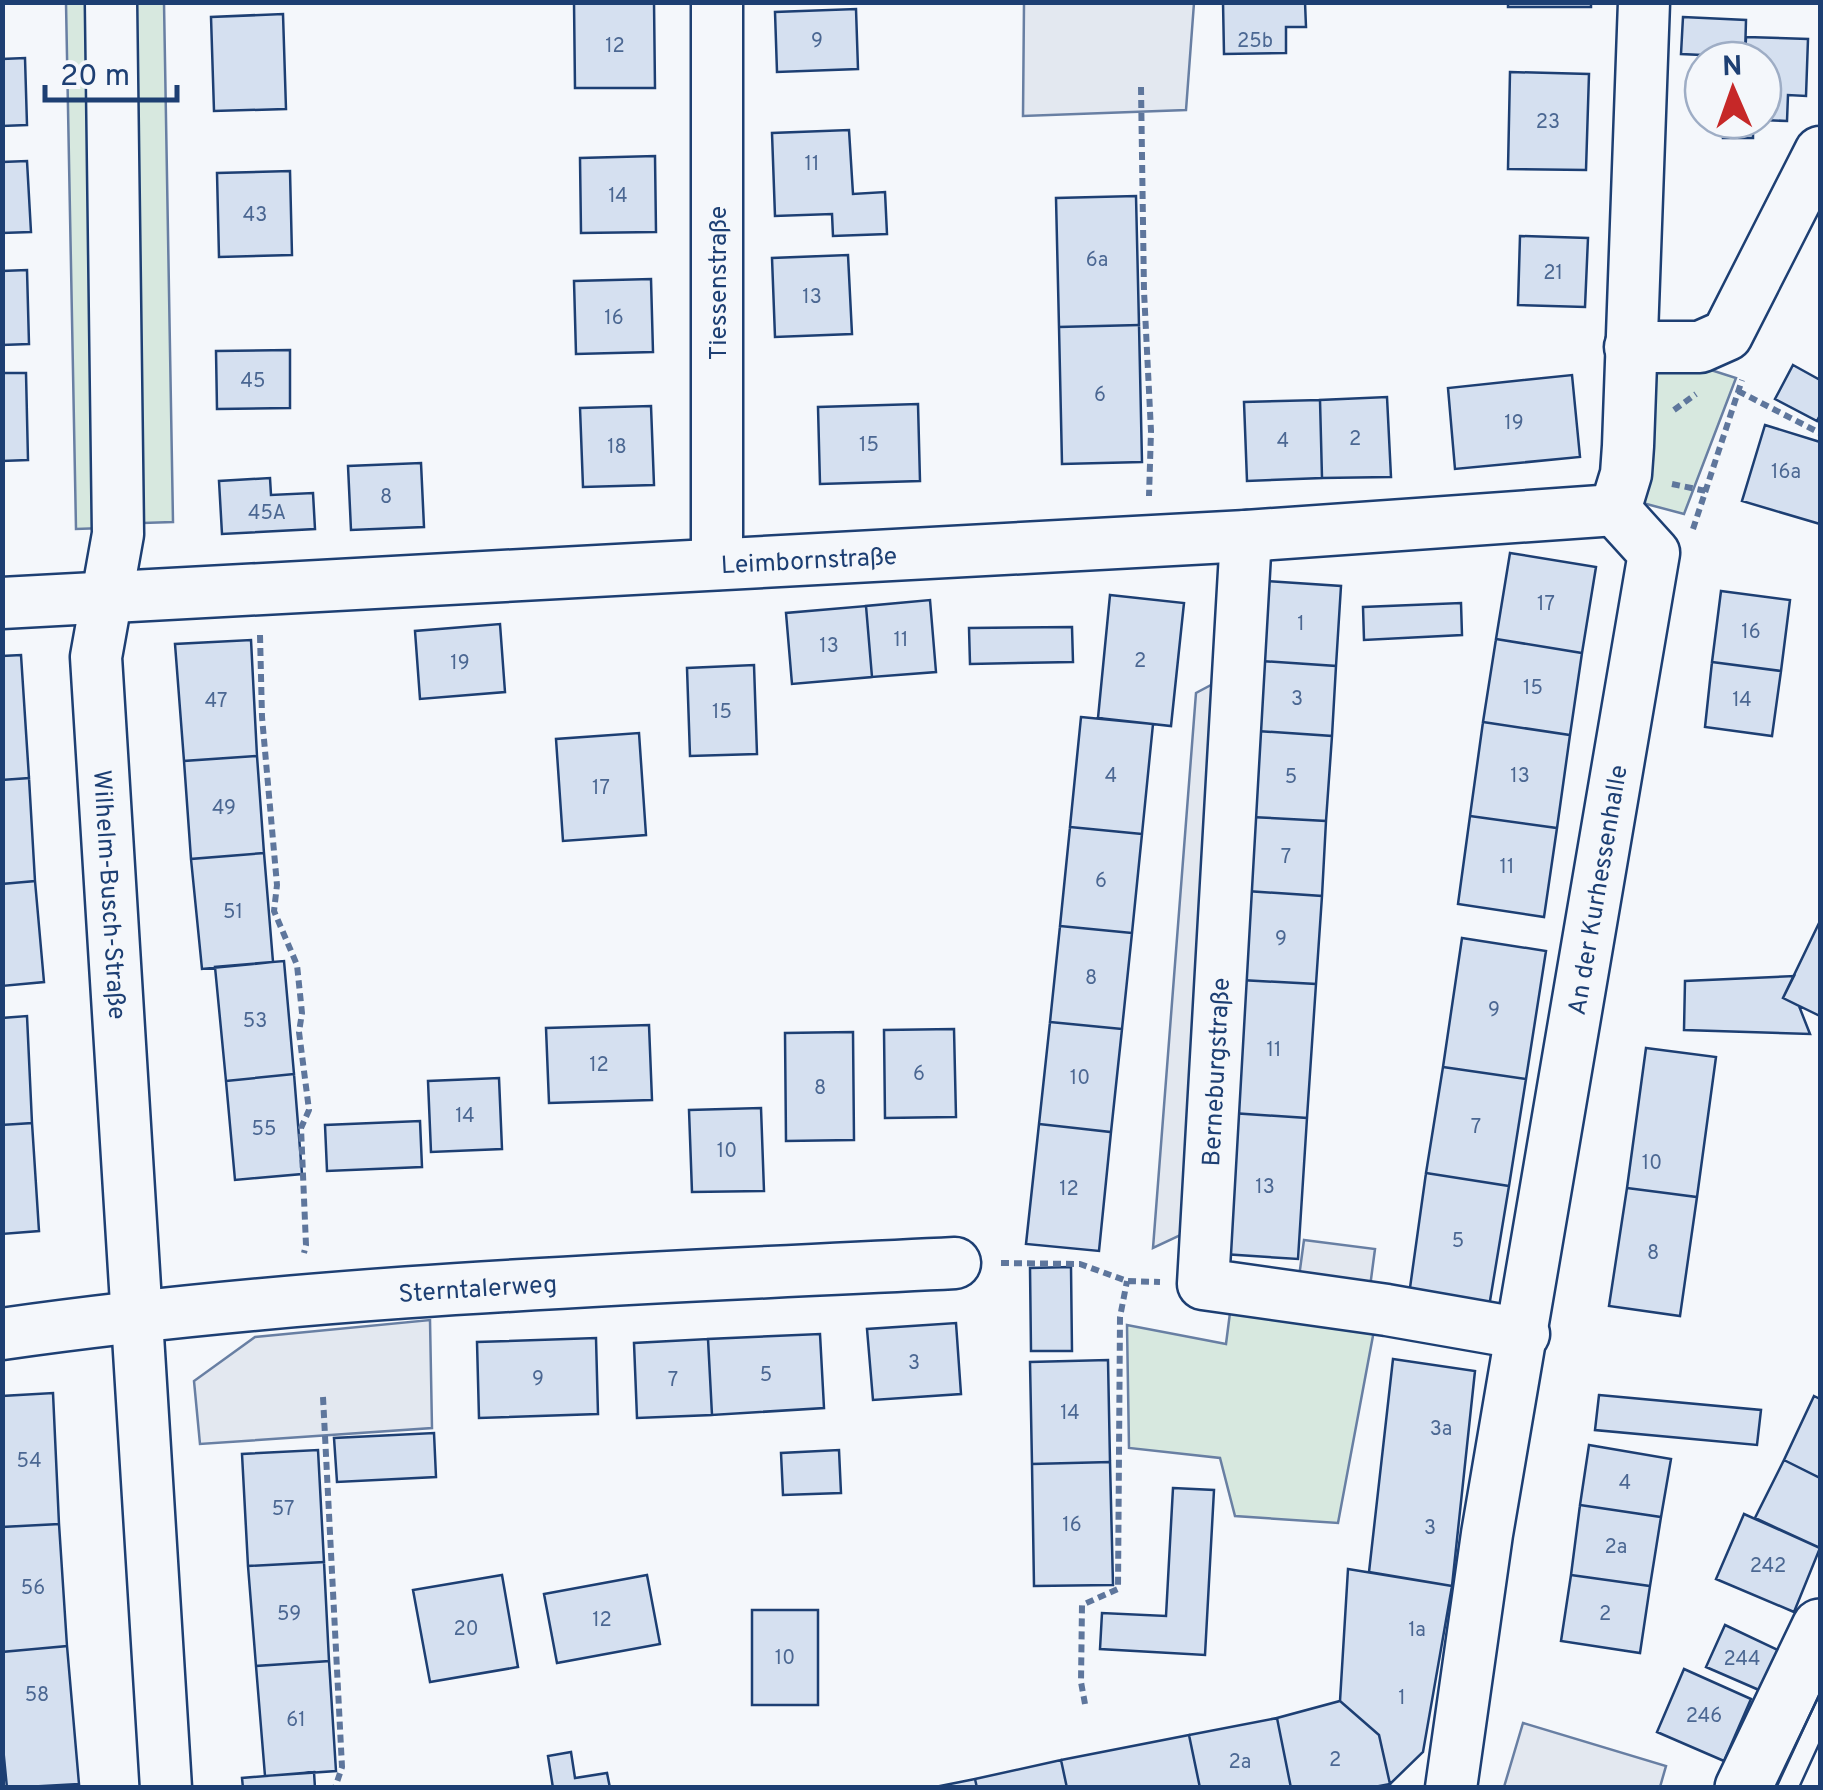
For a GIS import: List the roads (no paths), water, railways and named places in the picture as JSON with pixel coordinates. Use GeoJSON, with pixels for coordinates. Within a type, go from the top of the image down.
{"type":"FeatureCollection","features":[{"type":"Feature","properties":{"kind":"main road"},"geometry":{"type":"LineString","coordinates":[[1743,1788],[1820,1628]]}},
{"type":"Feature","properties":{"kind":"street","name":"Wilhelm-Busch-Straße"},"geometry":{"type":"LineString","coordinates":[[112,2],[118,534],[96,657],[166,1788]]}},
{"type":"Feature","properties":{"kind":"street","name":"Tiessenstraße"},"geometry":{"type":"LineString","coordinates":[[716,2],[717,564]]}},
{"type":"Feature","properties":{"kind":"street"},"geometry":{"type":"LineString","coordinates":[[1615,510],[1626,474],[1644,2]]}},
{"type":"Feature","properties":{"kind":"street"},"geometry":{"type":"LineString","coordinates":[[1630,347],[1700,347],[1727,335],[1814,181]]}},
{"type":"Feature","properties":{"kind":"street","name":"Leimbornstraße"},"geometry":{"type":"LineString","coordinates":[[2,603],[1246,536],[1615,510]]}},
{"type":"Feature","properties":{"kind":"street","name":"An der Kurhessenhalle"},"geometry":{"type":"LineString","coordinates":[[1451,1788],[1487,1534],[1654,553],[1615,510]]}},
{"type":"Feature","properties":{"kind":"street","name":"Berneburgstraße"},"geometry":{"type":"LineString","coordinates":[[1246,536],[1203,1284],[1524,1334]]}},
{"type":"Feature","properties":{"kind":"street","name":"Sterntalerweg"},"geometry":{"type":"LineString","coordinates":[[2,1334],[136,1315],[303,1302],[616,1280],[954,1263]]}},
{"type":"Feature","properties":{"kind":"tram line"},"geometry":{"type":"LineString","coordinates":[[1776,1788],[1820,1693]]}},
{"type":"Feature","properties":{"kind":"tram line"},"geometry":{"type":"LineString","coordinates":[[1799,1788],[1820,1742]]}}]}
